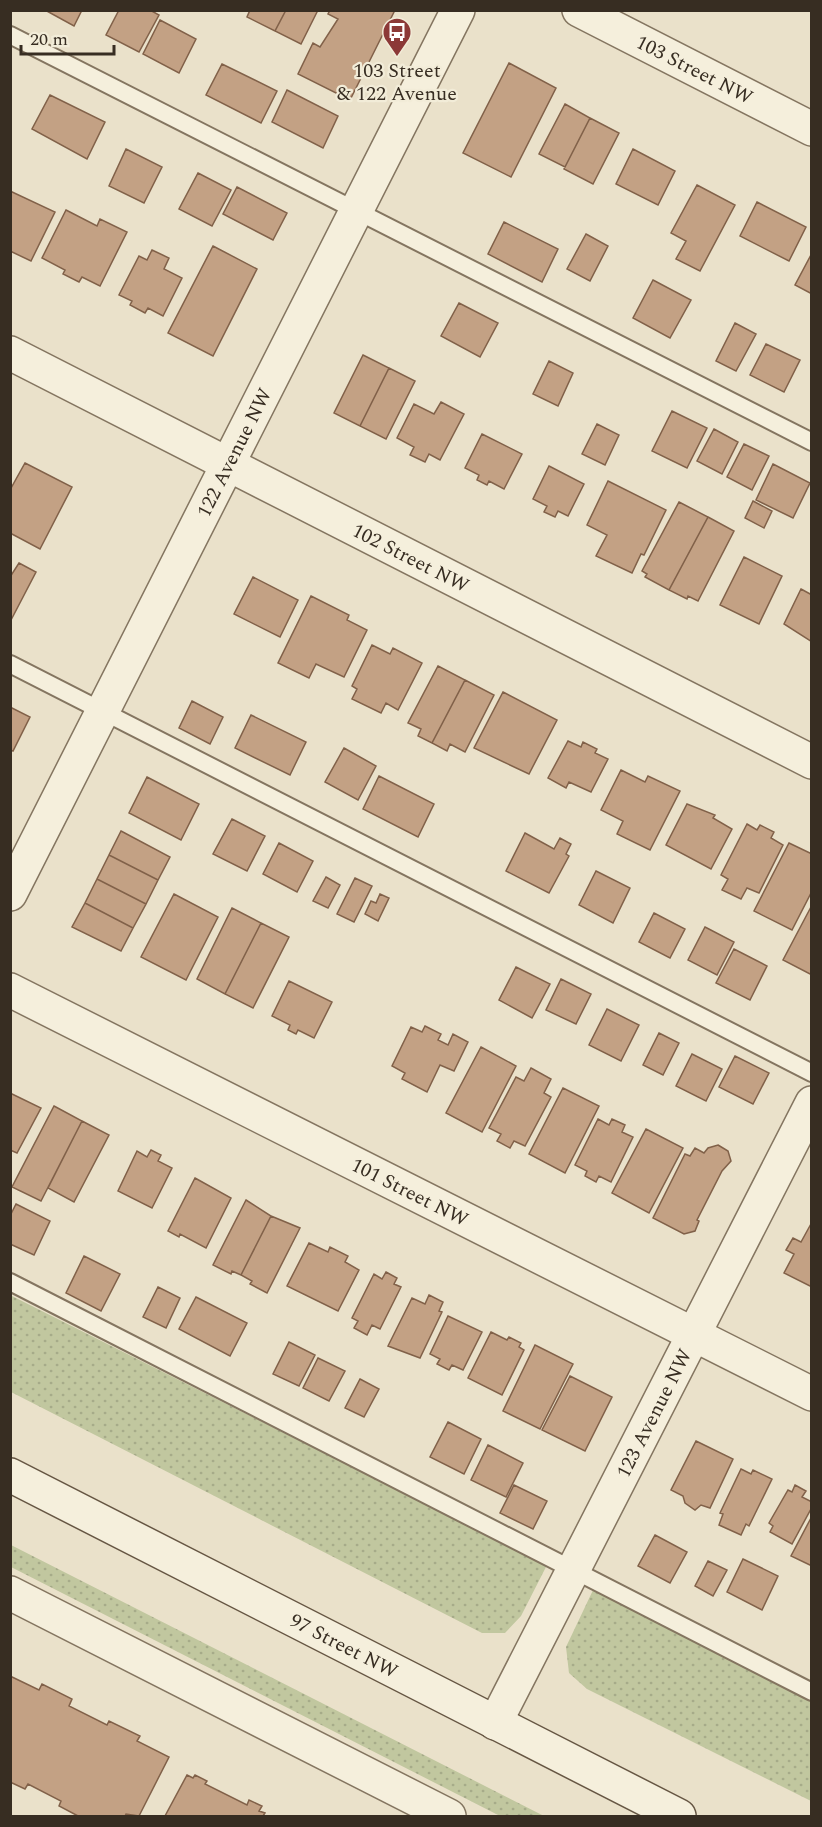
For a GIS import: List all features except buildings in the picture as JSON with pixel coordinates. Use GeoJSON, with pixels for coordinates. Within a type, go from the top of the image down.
{"type":"FeatureCollection","features":[{"type":"Feature","properties":{"kind":"street","name":"122 Avenue NW"},"geometry":{"type":"LineString","coordinates":[[10,894],[458,10]]}},
{"type":"Feature","properties":{"kind":"street","name":"103 Street NW"},"geometry":{"type":"LineString","coordinates":[[579,10],[812,129]]}},
{"type":"Feature","properties":{"kind":"street","name":"102 Street NW"},"geometry":{"type":"LineString","coordinates":[[10,353],[812,762]]}},
{"type":"Feature","properties":{"kind":"street","name":"101 Street NW"},"geometry":{"type":"LineString","coordinates":[[10,990],[812,1394]]}},
{"type":"Feature","properties":{"kind":"street","name":"123 Avenue NW"},"geometry":{"type":"LineString","coordinates":[[495,1723],[812,1103]]}},
{"type":"Feature","properties":{"kind":"street","name":"97 Street NW"},"geometry":{"type":"LineString","coordinates":[[10,1475],[679,1816]]}},
{"type":"Feature","properties":{"kind":"street"},"geometry":{"type":"LineString","coordinates":[[10,1593],[448,1816]]}},
{"type":"Feature","properties":{"kind":"lane"},"geometry":{"type":"LineString","coordinates":[[10,35],[812,442]]}},
{"type":"Feature","properties":{"kind":"lane"},"geometry":{"type":"LineString","coordinates":[[10,664],[812,1073]]}},
{"type":"Feature","properties":{"kind":"lane"},"geometry":{"type":"LineString","coordinates":[[10,1282],[812,1692]]}},
{"type":"Feature","properties":{"kind":"green space"},"geometry":{"type":"Polygon","coordinates":[[[10,1295],[547,1565],[521,1616],[505,1633],[482,1633],[11,1392],[10,1295]]]}},
{"type":"Feature","properties":{"kind":"green space"},"geometry":{"type":"Polygon","coordinates":[[[11,1545],[544,1816],[500,1816],[11,1567],[11,1545]]]}},
{"type":"Feature","properties":{"kind":"green space"},"geometry":{"type":"Polygon","coordinates":[[[594,1588],[811,1698],[811,1801],[587,1689],[569,1673],[566,1647],[594,1588]]]}},
{"type":"Feature","properties":{"kind":"place","name":"103 Street & 122 Avenue"},"geometry":{"type":"Point","coordinates":[397,58]}}]}
